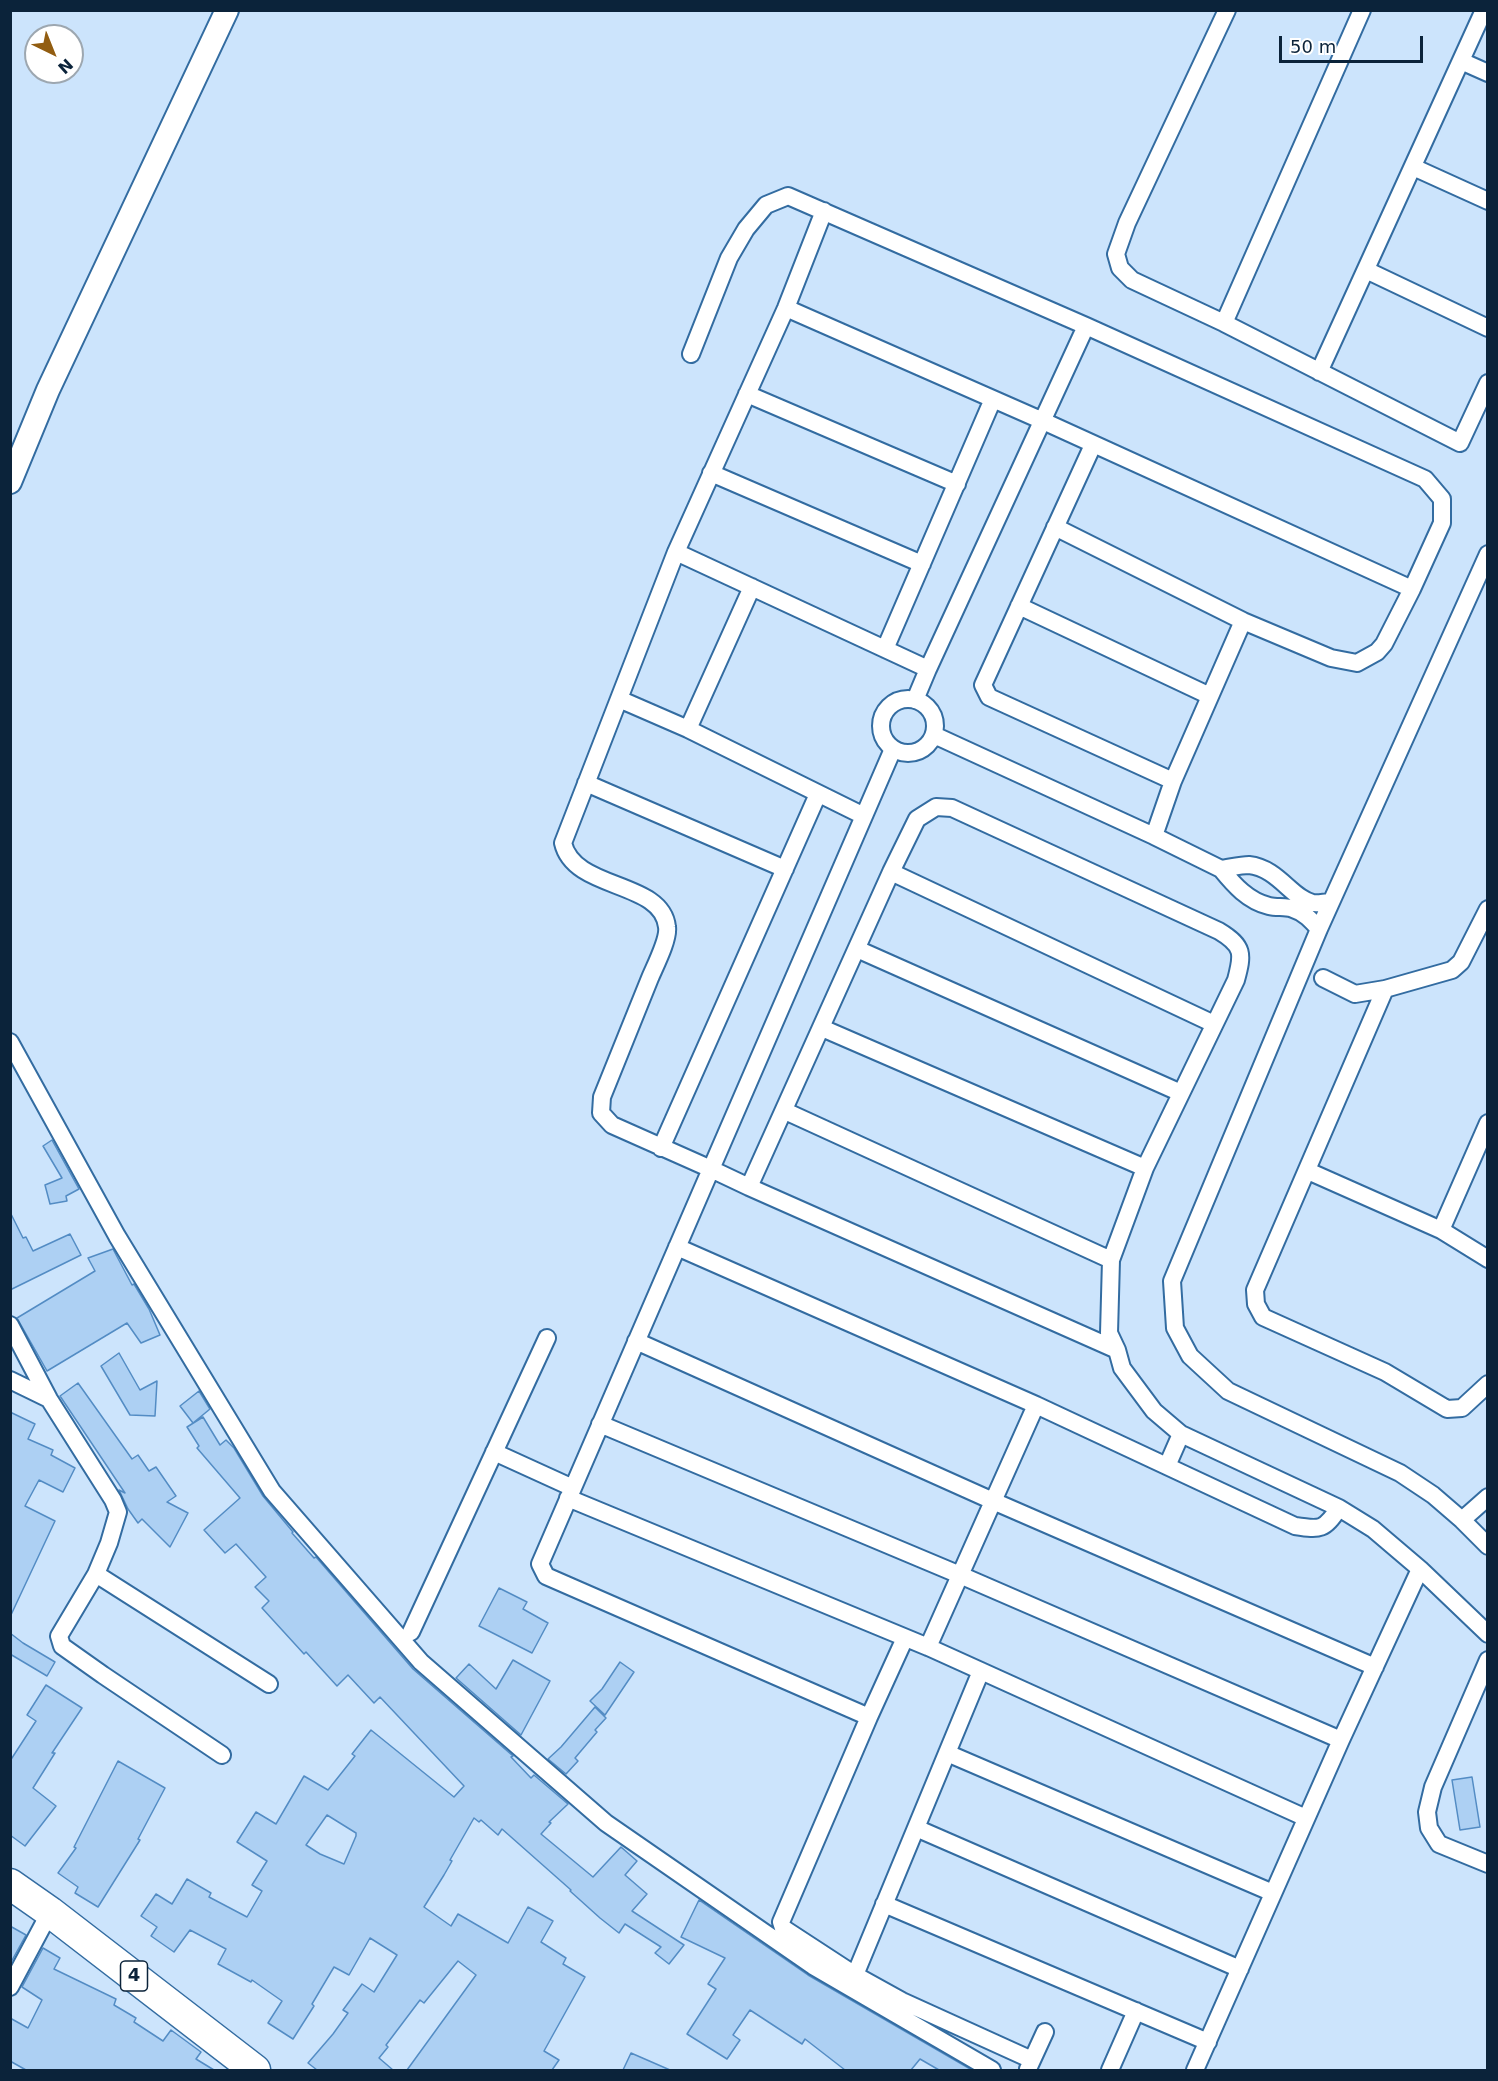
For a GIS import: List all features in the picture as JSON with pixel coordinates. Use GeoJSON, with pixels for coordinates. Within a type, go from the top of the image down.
{"type":"FeatureCollection","features":[{"type":"Feature","properties":{"kind":"highway","name":"4"},"geometry":{"type":"LineString","coordinates":[[10,1884],[50,1912],[255,2070]]}},
{"type":"Feature","properties":{"kind":"main road"},"geometry":{"type":"LineString","coordinates":[[10,482],[48,390],[227,10]]}},
{"type":"Feature","properties":{"kind":"street"},"geometry":{"type":"LineString","coordinates":[[1227,10],[1127,223],[1116,254],[1120,268],[1132,280],[1224,323],[1460,443],[1488,383]]}},
{"type":"Feature","properties":{"kind":"street"},"geometry":{"type":"LineString","coordinates":[[1224,323],[1362,10]]}},
{"type":"Feature","properties":{"kind":"street"},"geometry":{"type":"LineString","coordinates":[[1319,372],[1484,10]]}},
{"type":"Feature","properties":{"kind":"street"},"geometry":{"type":"LineString","coordinates":[[1461,61],[1488,73]]}},
{"type":"Feature","properties":{"kind":"street"},"geometry":{"type":"LineString","coordinates":[[1413,167],[1488,201]]}},
{"type":"Feature","properties":{"kind":"street"},"geometry":{"type":"LineString","coordinates":[[691,354],[729,258],[746,229],[766,205],[788,196],[1086,326],[1425,479],[1442,499],[1442,523],[1412,590],[1384,644],[1377,652],[1357,663],[1331,658],[1243,621],[1055,527]]}},
{"type":"Feature","properties":{"kind":"street"},"geometry":{"type":"LineString","coordinates":[[824,211],[786,308],[676,552],[563,843],[566,854],[576,865],[618,887],[653,901],[664,912],[668,929],[602,1097],[601,1113],[612,1125],[661,1148],[1117,1350]]}},
{"type":"Feature","properties":{"kind":"street"},"geometry":{"type":"LineString","coordinates":[[1366,270],[1488,328]]}},
{"type":"Feature","properties":{"kind":"street"},"geometry":{"type":"LineString","coordinates":[[786,308],[1043,421],[1412,590]]}},
{"type":"Feature","properties":{"kind":"street"},"geometry":{"type":"LineString","coordinates":[[915,700],[1086,326]]}},
{"type":"Feature","properties":{"kind":"street"},"geometry":{"type":"LineString","coordinates":[[747,394],[957,484]]}},
{"type":"Feature","properties":{"kind":"street"},"geometry":{"type":"LineString","coordinates":[[885,649],[993,399]]}},
{"type":"Feature","properties":{"kind":"street"},"geometry":{"type":"LineString","coordinates":[[1093,445],[983,685],[989,697],[1173,781]]}},
{"type":"Feature","properties":{"kind":"street"},"geometry":{"type":"LineString","coordinates":[[711,473],[922,564]]}},
{"type":"Feature","properties":{"kind":"street"},"geometry":{"type":"LineString","coordinates":[[676,552],[928,669]]}},
{"type":"Feature","properties":{"kind":"street"},"geometry":{"type":"LineString","coordinates":[[1484,1536],[1433,1495],[1400,1473],[1228,1391],[1190,1356],[1175,1328],[1172,1281],[1319,929],[1488,554]]}},
{"type":"Feature","properties":{"kind":"street"},"geometry":{"type":"LineString","coordinates":[[688,729],[752,587]]}},
{"type":"Feature","properties":{"kind":"street"},"geometry":{"type":"LineString","coordinates":[[1019,606],[1210,696]]}},
{"type":"Feature","properties":{"kind":"street"},"geometry":{"type":"LineString","coordinates":[[1154,836],[1173,781],[1243,621]]}},
{"type":"Feature","properties":{"kind":"street"},"geometry":{"type":"LineString","coordinates":[[619,699],[688,729],[864,816]]}},
{"type":"Feature","properties":{"kind":"street"},"geometry":{"type":"LineString","coordinates":[[915,700],[923,704],[934,718],[934,735],[924,748],[917,752],[909,753],[893,749],[886,744],[880,728],[885,711],[898,701],[915,700]]}},
{"type":"Feature","properties":{"kind":"street"},"geometry":{"type":"LineString","coordinates":[[934,735],[1221,869],[1237,889],[1253,899],[1270,907],[1293,908],[1305,914],[1319,929]]}},
{"type":"Feature","properties":{"kind":"street"},"geometry":{"type":"LineString","coordinates":[[868,1717],[546,1576],[540,1564],[893,749]]}},
{"type":"Feature","properties":{"kind":"street"},"geometry":{"type":"LineString","coordinates":[[586,783],[785,869]]}},
{"type":"Feature","properties":{"kind":"street"},"geometry":{"type":"LineString","coordinates":[[661,1148],[818,794]]}},
{"type":"Feature","properties":{"kind":"street"},"geometry":{"type":"LineString","coordinates":[[749,1187],[917,819],[936,807],[952,808],[1219,931],[1239,946],[1242,959],[1236,980],[1145,1168],[1111,1260],[1109,1333],[1122,1368],[1154,1411],[1181,1434],[1339,1508],[1373,1529],[1420,1569],[1488,1634]]}},
{"type":"Feature","properties":{"kind":"street"},"geometry":{"type":"LineString","coordinates":[[1221,869],[1248,865],[1265,870],[1311,903],[1331,902]]}},
{"type":"Feature","properties":{"kind":"street"},"geometry":{"type":"LineString","coordinates":[[891,872],[1214,1024]]}},
{"type":"Feature","properties":{"kind":"street"},"geometry":{"type":"LineString","coordinates":[[1323,978],[1354,994],[1385,989],[1452,970],[1461,962],[1488,909]]}},
{"type":"Feature","properties":{"kind":"street"},"geometry":{"type":"LineString","coordinates":[[857,949],[1181,1093]]}},
{"type":"Feature","properties":{"kind":"street"},"geometry":{"type":"LineString","coordinates":[[1385,989],[1255,1290],[1256,1304],[1263,1317],[1385,1372],[1447,1409],[1462,1408],[1488,1384]]}},
{"type":"Feature","properties":{"kind":"street"},"geometry":{"type":"LineString","coordinates":[[822,1028],[1145,1168]]}},
{"type":"Feature","properties":{"kind":"street"},"geometry":{"type":"LineString","coordinates":[[10,1042],[117,1236],[272,1491],[422,1662],[606,1823],[813,1966],[992,2070]]}},
{"type":"Feature","properties":{"kind":"street"},"geometry":{"type":"LineString","coordinates":[[785,1111],[1111,1260]]}},
{"type":"Feature","properties":{"kind":"street"},"geometry":{"type":"LineString","coordinates":[[1441,1230],[1488,1123]]}},
{"type":"Feature","properties":{"kind":"street"},"geometry":{"type":"LineString","coordinates":[[1308,1171],[1441,1230],[1488,1259]]}},
{"type":"Feature","properties":{"kind":"street"},"geometry":{"type":"LineString","coordinates":[[677,1247],[1036,1405],[1295,1526],[1316,1530],[1329,1523],[1339,1508]]}},
{"type":"Feature","properties":{"kind":"street"},"geometry":{"type":"LineString","coordinates":[[10,1325],[49,1399],[113,1500],[118,1512],[109,1544],[96,1574],[59,1636],[63,1646],[222,1755]]}},
{"type":"Feature","properties":{"kind":"street"},"geometry":{"type":"LineString","coordinates":[[411,1632],[547,1338]]}},
{"type":"Feature","properties":{"kind":"street"},"geometry":{"type":"LineString","coordinates":[[636,1341],[993,1501],[1375,1667]]}},
{"type":"Feature","properties":{"kind":"street"},"geometry":{"type":"LineString","coordinates":[[10,1380],[49,1399]]}},
{"type":"Feature","properties":{"kind":"street"},"geometry":{"type":"LineString","coordinates":[[928,1647],[1036,1405]]}},
{"type":"Feature","properties":{"kind":"street"},"geometry":{"type":"LineString","coordinates":[[600,1424],[960,1575],[1341,1740]]}},
{"type":"Feature","properties":{"kind":"street"},"geometry":{"type":"LineString","coordinates":[[1167,1466],[1181,1434]]}},
{"type":"Feature","properties":{"kind":"street"},"geometry":{"type":"LineString","coordinates":[[494,1452],[570,1493],[928,1647],[1306,1818]]}},
{"type":"Feature","properties":{"kind":"street"},"geometry":{"type":"LineString","coordinates":[[1462,1520],[1488,1497]]}},
{"type":"Feature","properties":{"kind":"street"},"geometry":{"type":"LineString","coordinates":[[1195,2070],[1341,1740],[1420,1569]]}},
{"type":"Feature","properties":{"kind":"street"},"geometry":{"type":"LineString","coordinates":[[96,1574],[269,1684]]}},
{"type":"Feature","properties":{"kind":"street"},"geometry":{"type":"LineString","coordinates":[[904,1638],[781,1922],[783,1928],[855,1975],[1030,2065],[1045,2032]]}},
{"type":"Feature","properties":{"kind":"street"},"geometry":{"type":"LineString","coordinates":[[1488,1660],[1433,1787],[1427,1812],[1429,1828],[1439,1844],[1488,1864]]}},
{"type":"Feature","properties":{"kind":"street"},"geometry":{"type":"LineString","coordinates":[[855,1975],[981,1671]]}},
{"type":"Feature","properties":{"kind":"street"},"geometry":{"type":"LineString","coordinates":[[947,1753],[1274,1893]]}},
{"type":"Feature","properties":{"kind":"street"},"geometry":{"type":"LineString","coordinates":[[916,1827],[1240,1969]]}},
{"type":"Feature","properties":{"kind":"street"},"geometry":{"type":"LineString","coordinates":[[884,1904],[1208,2042]]}},
{"type":"Feature","properties":{"kind":"street"},"geometry":{"type":"LineString","coordinates":[[10,1987],[50,1912]]}},
{"type":"Feature","properties":{"kind":"street"},"geometry":{"type":"LineString","coordinates":[[1110,2070],[1136,2011]]}},
{"type":"Feature","properties":{"kind":"building"},"geometry":{"type":"Polygon","coordinates":[[[52,1140],[79,1189],[66,1196],[67,1201],[50,1204],[45,1185],[62,1178],[43,1146],[52,1140]]]}},
{"type":"Feature","properties":{"kind":"building"},"geometry":{"type":"Polygon","coordinates":[[[10,1212],[23,1238],[26,1237],[33,1251],[70,1234],[81,1255],[10,1290],[10,1212]]]}},
{"type":"Feature","properties":{"kind":"building"},"geometry":{"type":"Polygon","coordinates":[[[113,1249],[132,1285],[134,1284],[149,1309],[160,1335],[141,1343],[127,1323],[47,1371],[17,1318],[95,1271],[88,1258],[113,1249]]]}},
{"type":"Feature","properties":{"kind":"building"},"geometry":{"type":"Polygon","coordinates":[[[119,1353],[140,1390],[157,1381],[155,1416],[130,1415],[101,1366],[119,1353]]]}},
{"type":"Feature","properties":{"kind":"building"},"geometry":{"type":"Polygon","coordinates":[[[78,1383],[132,1459],[138,1455],[149,1471],[156,1467],[176,1496],[167,1502],[188,1513],[170,1547],[142,1519],[138,1523],[119,1490],[125,1493],[60,1396],[78,1383]]]}},
{"type":"Feature","properties":{"kind":"building"},"geometry":{"type":"Polygon","coordinates":[[[199,1391],[210,1409],[193,1423],[180,1406],[199,1391]]]}},
{"type":"Feature","properties":{"kind":"building"},"geometry":{"type":"Polygon","coordinates":[[[10,1412],[35,1424],[28,1439],[53,1450],[51,1455],[75,1468],[63,1492],[39,1480],[25,1506],[55,1521],[10,1617],[10,1412]]]}},
{"type":"Feature","properties":{"kind":"building"},"geometry":{"type":"Polygon","coordinates":[[[203,1417],[220,1445],[226,1440],[234,1448],[263,1496],[292,1533],[314,1558],[316,1557],[413,1669],[513,1756],[511,1757],[531,1778],[534,1775],[568,1804],[549,1822],[551,1823],[541,1834],[593,1877],[621,1847],[637,1861],[625,1875],[647,1894],[632,1911],[684,1945],[669,1964],[655,1953],[661,1947],[625,1924],[619,1933],[502,1829],[498,1835],[481,1820],[479,1822],[474,1818],[450,1860],[452,1861],[424,1907],[451,1926],[458,1914],[508,1943],[528,1907],[553,1921],[541,1942],[566,1958],[563,1964],[585,1977],[544,2051],[559,2060],[552,2070],[407,2070],[476,1975],[458,1961],[424,2003],[420,2000],[386,2045],[388,2047],[379,2058],[393,2070],[317,2070],[308,2063],[348,2013],[343,2010],[362,1984],[374,1992],[397,1955],[370,1938],[349,1975],[334,1967],[312,2004],[314,2006],[293,2039],[268,2023],[282,2001],[252,1980],[251,1982],[218,1964],[226,1949],[190,1930],[174,1952],[151,1936],[157,1927],[141,1916],[156,1894],[172,1904],[187,1879],[211,1893],[209,1897],[247,1917],[262,1891],[252,1885],[267,1861],[237,1842],[256,1812],[276,1824],[304,1776],[328,1790],[355,1756],[352,1754],[371,1730],[454,1797],[464,1786],[380,1697],[374,1703],[348,1675],[337,1686],[262,1608],[269,1601],[255,1587],[266,1577],[236,1544],[225,1553],[204,1530],[240,1498],[197,1448],[199,1446],[187,1427],[203,1417]],[[327,1815],[306,1845],[344,1864],[356,1833],[327,1815]]]}},
{"type":"Feature","properties":{"kind":"building"},"geometry":{"type":"Polygon","coordinates":[[[499,1588],[527,1602],[523,1609],[548,1623],[532,1653],[479,1626],[499,1588]]]}},
{"type":"Feature","properties":{"kind":"building"},"geometry":{"type":"Polygon","coordinates":[[[10,1633],[55,1662],[47,1676],[10,1654],[10,1633]]]}},
{"type":"Feature","properties":{"kind":"building"},"geometry":{"type":"Polygon","coordinates":[[[513,1660],[550,1681],[521,1735],[456,1678],[469,1664],[496,1689],[513,1660]]]}},
{"type":"Feature","properties":{"kind":"building"},"geometry":{"type":"Polygon","coordinates":[[[620,1662],[634,1672],[605,1715],[590,1701],[602,1689],[620,1662]]]}},
{"type":"Feature","properties":{"kind":"building"},"geometry":{"type":"Polygon","coordinates":[[[46,1685],[82,1708],[52,1753],[55,1753],[33,1788],[56,1806],[25,1846],[10,1835],[10,1761],[36,1721],[27,1715],[46,1685]]]}},
{"type":"Feature","properties":{"kind":"building"},"geometry":{"type":"Polygon","coordinates":[[[595,1707],[606,1718],[575,1758],[578,1761],[566,1774],[548,1759],[595,1707]]]}},
{"type":"Feature","properties":{"kind":"building"},"geometry":{"type":"Polygon","coordinates":[[[118,1761],[165,1788],[138,1839],[140,1840],[98,1907],[75,1893],[78,1887],[58,1873],[76,1848],[74,1847],[118,1761]]]}},
{"type":"Feature","properties":{"kind":"building"},"geometry":{"type":"Polygon","coordinates":[[[1472,1777],[1480,1827],[1460,1830],[1452,1780],[1472,1777]]]}},
{"type":"Feature","properties":{"kind":"building"},"geometry":{"type":"Polygon","coordinates":[[[699,1900],[808,1975],[972,2070],[939,2070],[920,2059],[911,2070],[845,2070],[805,2039],[802,2044],[750,2010],[733,2035],[740,2040],[727,2059],[687,2034],[716,1989],[708,1984],[725,1958],[681,1937],[699,1900]]]}},
{"type":"Feature","properties":{"kind":"building"},"geometry":{"type":"Polygon","coordinates":[[[10,1926],[26,1935],[10,1964],[10,1926]]]}},
{"type":"Feature","properties":{"kind":"building"},"geometry":{"type":"Polygon","coordinates":[[[43,1948],[60,1958],[54,1969],[116,1999],[114,2005],[136,2018],[134,2022],[163,2041],[171,2030],[201,2052],[196,2059],[214,2070],[26,2070],[10,2061],[10,2018],[28,2028],[42,2000],[22,1987],[43,1948]]]}},
{"type":"Feature","properties":{"kind":"building"},"geometry":{"type":"Polygon","coordinates":[[[631,2053],[670,2070],[623,2070],[631,2053]]]}}]}
